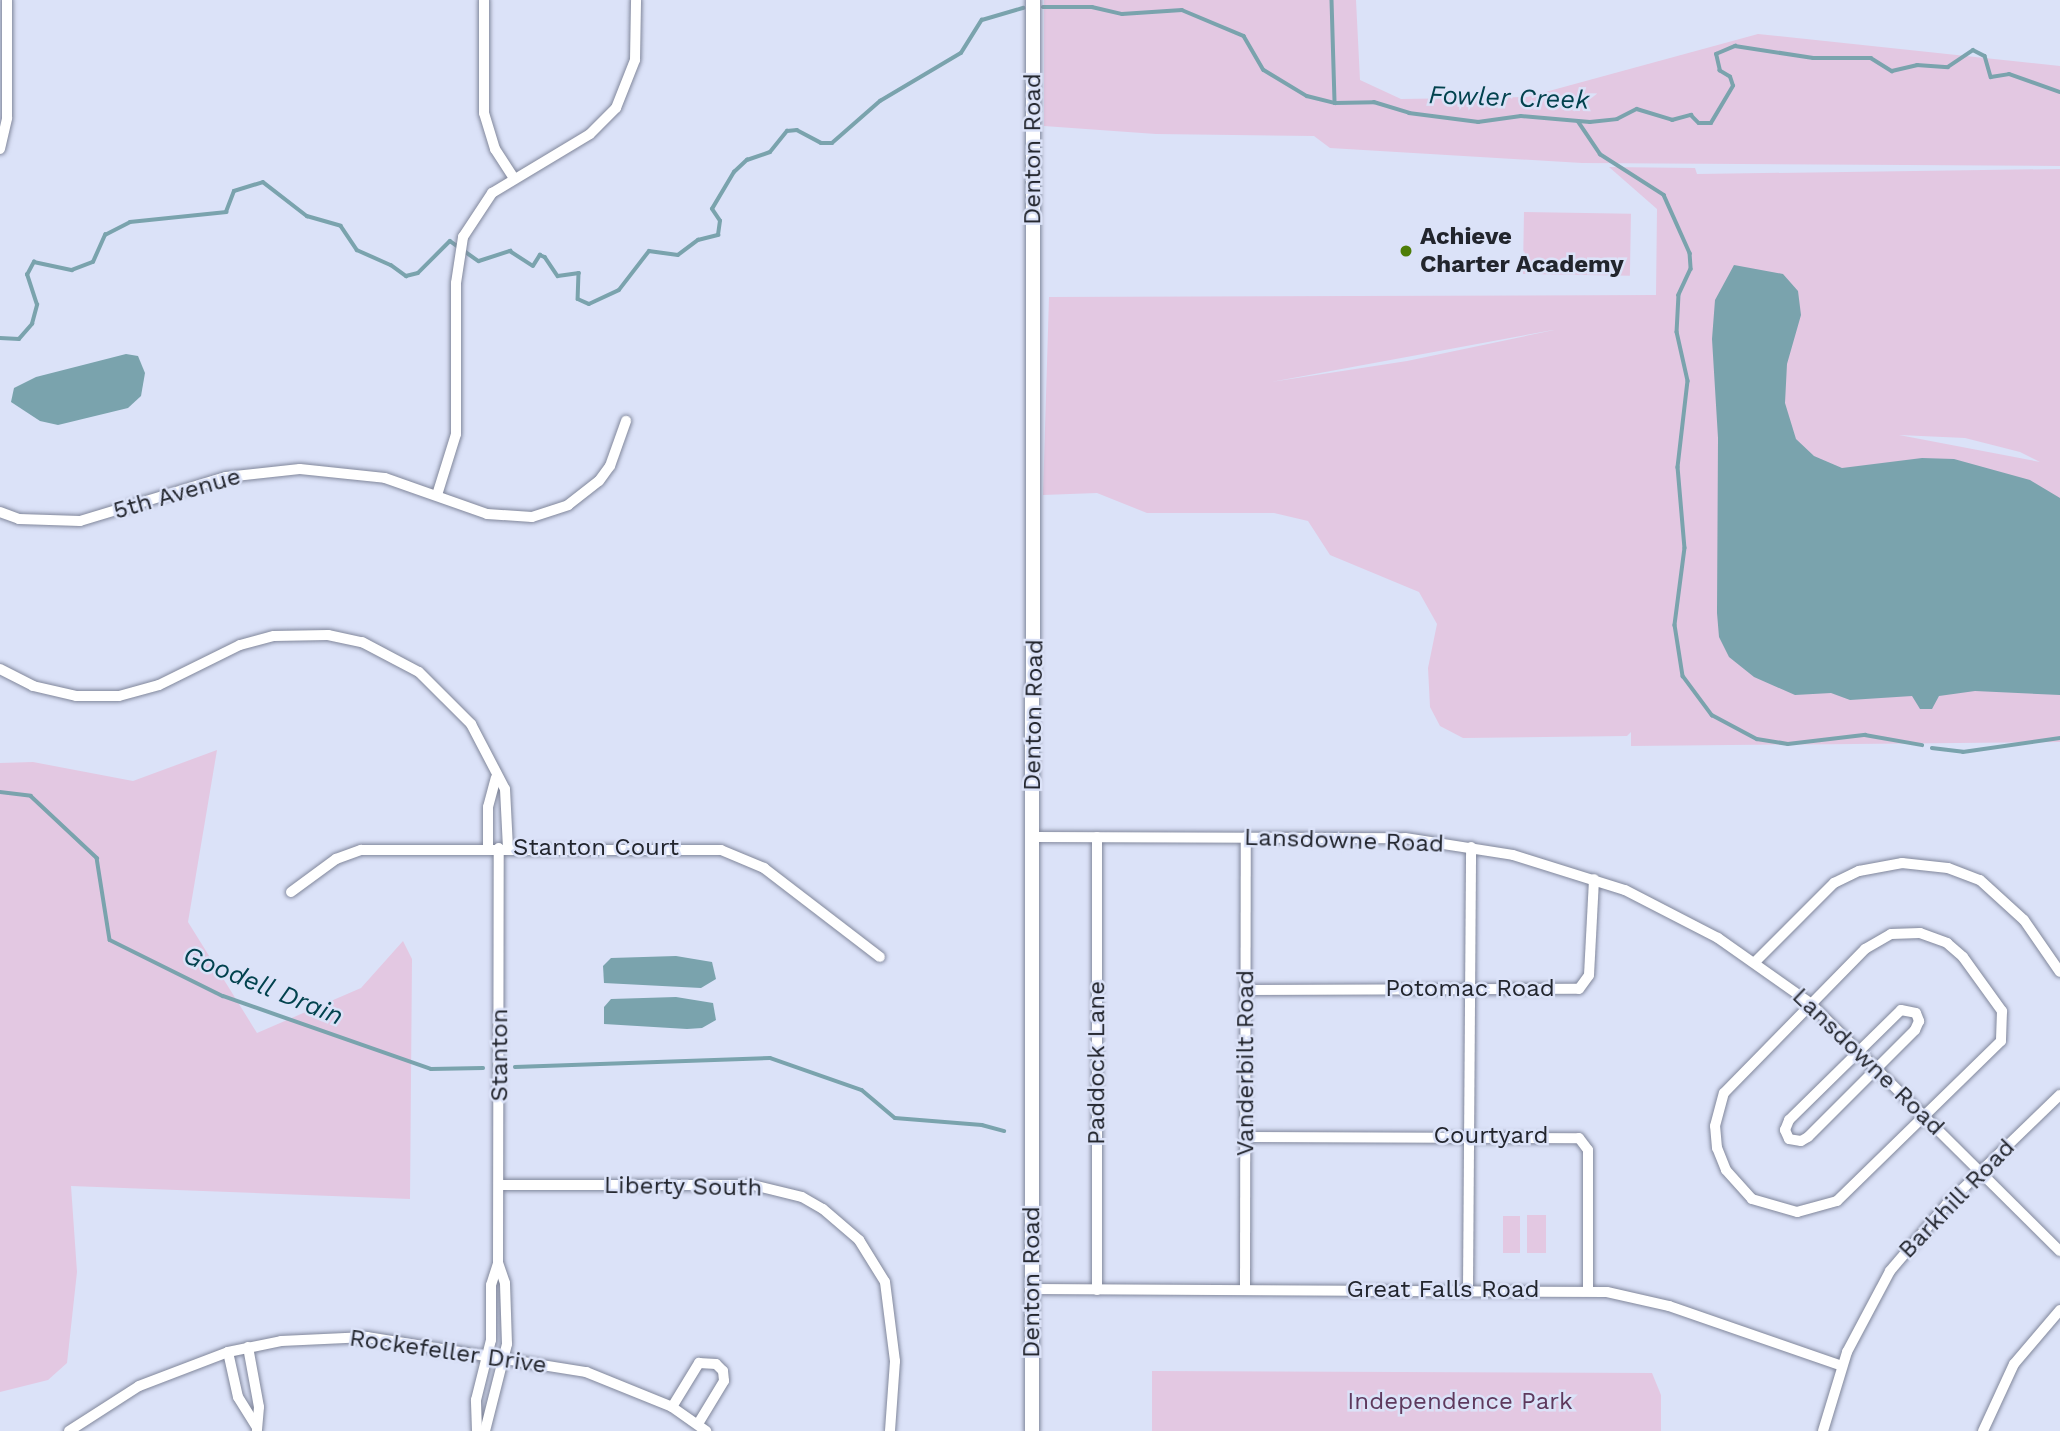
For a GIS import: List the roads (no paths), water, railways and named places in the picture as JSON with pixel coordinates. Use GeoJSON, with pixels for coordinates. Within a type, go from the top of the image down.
{"type":"FeatureCollection","features":[{"type":"Feature","properties":{"kind":"street"},"geometry":{"type":"LineString","coordinates":[[0,149],[7,118],[7,0]]}},
{"type":"Feature","properties":{"kind":"street"},"geometry":{"type":"LineString","coordinates":[[484,0],[484,113],[495,149],[513,177]]}},
{"type":"Feature","properties":{"kind":"street"},"geometry":{"type":"LineString","coordinates":[[438,495],[456,434],[458,265],[463,237],[481,204],[513,177],[590,134],[616,108],[635,60],[636,0]]}},
{"type":"Feature","properties":{"kind":"street","name":"Denton Road"},"geometry":{"type":"LineString","coordinates":[[1032,1431],[1033,0]]}},
{"type":"Feature","properties":{"kind":"street","name":"5th Avenue"},"geometry":{"type":"LineString","coordinates":[[0,512],[19,519],[80,521],[226,477],[300,469],[362,473],[509,518],[559,510],[580,498],[604,475],[626,421]]}},
{"type":"Feature","properties":{"kind":"street"},"geometry":{"type":"LineString","coordinates":[[0,669],[33,686],[76,696],[119,696],[159,685],[254,640],[299,634],[346,638],[404,661],[455,705],[479,737],[496,778],[505,789],[509,803],[498,848]]}},
{"type":"Feature","properties":{"kind":"street"},"geometry":{"type":"LineString","coordinates":[[496,778],[488,807],[498,848]]}},
{"type":"Feature","properties":{"kind":"street","name":"Lansdowne Road"},"geometry":{"type":"LineString","coordinates":[[1033,837],[1405,838],[1471,847],[1594,879],[1680,916],[1755,962],[1810,1003],[1860,1049],[2060,1251]]}},
{"type":"Feature","properties":{"kind":"street","name":"Paddock Lane"},"geometry":{"type":"LineString","coordinates":[[1097,837],[1097,1290]]}},
{"type":"Feature","properties":{"kind":"street","name":"Vanderbilt Road"},"geometry":{"type":"LineString","coordinates":[[1245,1290],[1246,837]]}},
{"type":"Feature","properties":{"kind":"street"},"geometry":{"type":"LineString","coordinates":[[1468,1290],[1471,847]]}},
{"type":"Feature","properties":{"kind":"street","name":"Stanton"},"geometry":{"type":"LineString","coordinates":[[498,848],[498,1263]]}},
{"type":"Feature","properties":{"kind":"street","name":"Stanton Court"},"geometry":{"type":"LineString","coordinates":[[291,892],[336,859],[361,850],[689,848],[736,854],[764,868],[880,957]]}},
{"type":"Feature","properties":{"kind":"street"},"geometry":{"type":"LineString","coordinates":[[1755,962],[1834,884],[1859,871],[1902,863],[1948,868],[1980,880],[2024,920],[2060,972]]}},
{"type":"Feature","properties":{"kind":"street","name":"Potomac Road"},"geometry":{"type":"LineString","coordinates":[[1247,990],[1469,990],[1584,986],[1589,975],[1594,879]]}},
{"type":"Feature","properties":{"kind":"street"},"geometry":{"type":"LineString","coordinates":[[1891,934],[1929,935],[1958,951],[2002,1011],[2005,1029],[1997,1046],[1853,1189],[1828,1206],[1787,1211],[1743,1191],[1726,1170],[1717,1149],[1720,1103],[1740,1073],[1810,1003],[1865,948],[1891,934]]}},
{"type":"Feature","properties":{"kind":"street"},"geometry":{"type":"LineString","coordinates":[[1901,1010],[1916,1013],[1917,1027],[1878,1068],[1808,1137],[1801,1142],[1789,1139],[1785,1130],[1789,1120],[1860,1049],[1901,1010]]}},
{"type":"Feature","properties":{"kind":"street","name":"Barkhill Road"},"geometry":{"type":"LineString","coordinates":[[1823,1431],[1842,1366],[1864,1315],[1890,1270],[1981,1171],[2060,1095]]}},
{"type":"Feature","properties":{"kind":"street","name":"Courtyard"},"geometry":{"type":"LineString","coordinates":[[1247,1136],[1573,1137],[1584,1142],[1588,1154],[1588,1290]]}},
{"type":"Feature","properties":{"kind":"street","name":"Liberty South"},"geometry":{"type":"LineString","coordinates":[[500,1185],[753,1185],[802,1197],[823,1209],[859,1240],[885,1282],[894,1350],[890,1431]]}},
{"type":"Feature","properties":{"kind":"street"},"geometry":{"type":"LineString","coordinates":[[477,1431],[476,1401],[487,1355],[491,1285],[498,1263]]}},
{"type":"Feature","properties":{"kind":"street"},"geometry":{"type":"LineString","coordinates":[[485,1431],[505,1359],[509,1313],[498,1263]]}},
{"type":"Feature","properties":{"kind":"street","name":"Great Falls Road"},"geometry":{"type":"LineString","coordinates":[[1032,1289],[1588,1290],[1670,1306],[1842,1366]]}},
{"type":"Feature","properties":{"kind":"street"},"geometry":{"type":"LineString","coordinates":[[1983,1431],[2010,1370],[2060,1310]]}},
{"type":"Feature","properties":{"kind":"street","name":"Rockefeller Drive"},"geometry":{"type":"LineString","coordinates":[[69,1431],[139,1386],[228,1352],[325,1337],[367,1337],[586,1372],[672,1408],[702,1428],[723,1381],[723,1371],[716,1364],[699,1363],[672,1408]]}},
{"type":"Feature","properties":{"kind":"street"},"geometry":{"type":"LineString","coordinates":[[248,1347],[259,1407],[257,1429]]}},
{"type":"Feature","properties":{"kind":"street"},"geometry":{"type":"LineString","coordinates":[[228,1352],[238,1397],[257,1429]]}},
{"type":"Feature","properties":{"kind":"waterway"},"geometry":{"type":"LineString","coordinates":[[1332,0],[1335,103]]}},
{"type":"Feature","properties":{"kind":"waterway","name":"Fowler Creek"},"geometry":{"type":"LineString","coordinates":[[1043,7],[1092,7],[1122,14],[1182,10],[1244,36],[1264,70],[1307,96],[1335,103],[1374,102],[1409,113],[1478,122],[1521,116],[1590,122],[1617,119],[1637,109],[1672,120],[1691,115],[1699,123],[1711,123],[1733,86],[1730,77],[1720,71],[1716,54],[1735,46],[1813,58],[1871,58],[1892,71],[1917,65],[1948,67],[1973,50],[1985,56],[1991,77],[2009,74],[2060,92]]}},
{"type":"Feature","properties":{"kind":"waterway","name":"Fowler Creek"},"geometry":{"type":"LineString","coordinates":[[0,338],[19,339],[32,324],[37,305],[27,275],[34,262],[72,270],[93,262],[105,235],[130,222],[226,212],[234,191],[263,182],[307,216],[341,226],[357,250],[391,265],[406,276],[418,273],[450,241],[479,261],[510,251],[533,266],[540,255],[545,257],[558,276],[579,273],[578,299],[589,304],[619,290],[649,251],[678,255],[698,240],[718,235],[720,221],[712,209],[734,172],[747,160],[770,152],[787,131],[797,130],[821,143],[832,143],[880,101],[961,53],[982,20],[1023,8]]}},
{"type":"Feature","properties":{"kind":"waterway"},"geometry":{"type":"LineString","coordinates":[[1578,121],[1600,154],[1664,195],[1690,253],[1691,269],[1679,295],[1677,332],[1688,381],[1678,467],[1685,548],[1675,625],[1683,676],[1712,715],[1757,739],[1788,744],[1865,735],[1922,745]]}},
{"type":"Feature","properties":{"kind":"waterway"},"geometry":{"type":"LineString","coordinates":[[1932,748],[1963,752],[2060,738]]}},
{"type":"Feature","properties":{"kind":"waterway","name":"Goodell Drain"},"geometry":{"type":"LineString","coordinates":[[0,792],[31,796],[97,858],[110,940],[223,996],[431,1069],[483,1068]]}},
{"type":"Feature","properties":{"kind":"waterway","name":"Goodell Drain"},"geometry":{"type":"LineString","coordinates":[[515,1067],[770,1058],[862,1090],[895,1118],[982,1125],[1004,1131]]}},
{"type":"Feature","properties":{"kind":"place","name":"Achieve Charter Academy"},"geometry":{"type":"Point","coordinates":[1406,251]}},
{"type":"Feature","properties":{"kind":"park label","name":"Independence Park"},"geometry":{"type":"Point","coordinates":[1460,1402]}}]}
